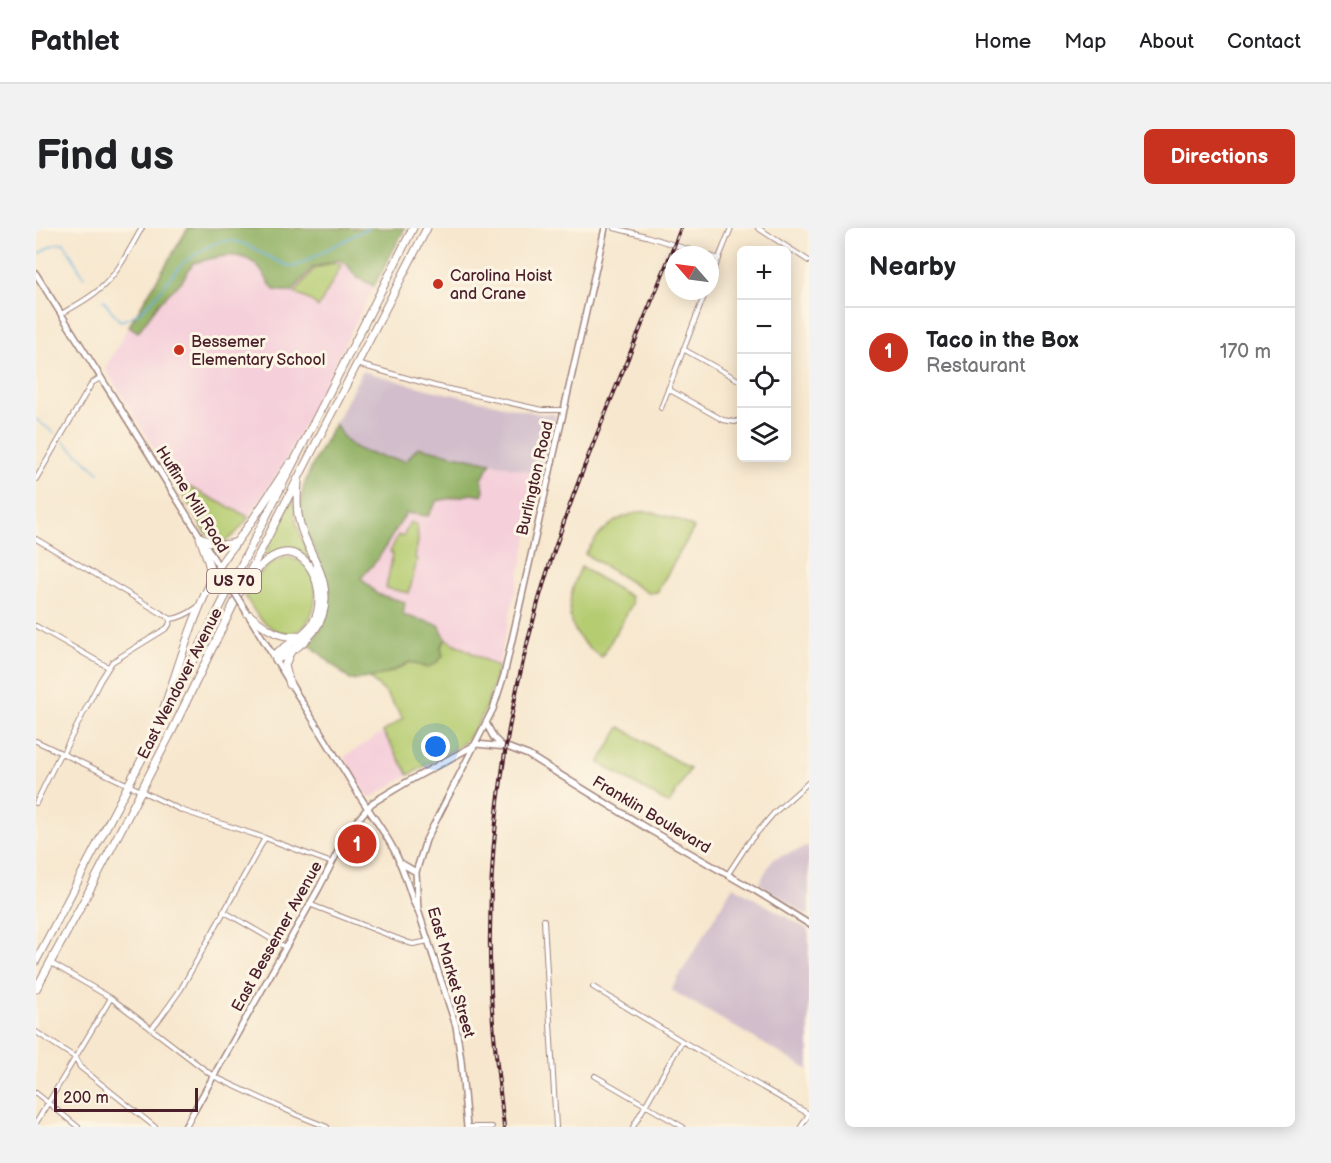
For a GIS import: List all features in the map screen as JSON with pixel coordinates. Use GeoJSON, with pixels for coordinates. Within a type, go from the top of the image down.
{"type":"FeatureCollection","features":[{"type":"Feature","properties":{"kind":"highway","name":"East Wendover Avenue"},"geometry":{"type":"LineString","coordinates":[[37,957],[129,785],[413,228]]}},
{"type":"Feature","properties":{"kind":"highway","name":"East Wendover Avenue"},"geometry":{"type":"LineString","coordinates":[[36,989],[172,731],[242,587],[427,228]]}},
{"type":"Feature","properties":{"kind":"highway"},"geometry":{"type":"LineString","coordinates":[[150,744],[185,644],[211,582],[309,435]]}},
{"type":"Feature","properties":{"kind":"highway"},"geometry":{"type":"LineString","coordinates":[[274,658],[291,651],[307,639],[318,625],[324,611],[324,582],[300,526],[297,495],[299,477]]}},
{"type":"Feature","properties":{"kind":"highway"},"geometry":{"type":"LineString","coordinates":[[200,537],[218,545],[237,542]]}},
{"type":"Feature","properties":{"kind":"highway"},"geometry":{"type":"LineString","coordinates":[[200,537],[209,560],[211,582]]}},
{"type":"Feature","properties":{"kind":"highway"},"geometry":{"type":"LineString","coordinates":[[242,587],[267,560],[283,554],[293,554],[305,562],[315,575],[319,604],[314,620],[310,627],[274,658]]}},
{"type":"Feature","properties":{"kind":"highway"},"geometry":{"type":"LineString","coordinates":[[247,613],[281,635],[291,637],[301,635]]}},
{"type":"Feature","properties":{"kind":"highway"},"geometry":{"type":"LineString","coordinates":[[290,685],[285,665],[291,651]]}},
{"type":"Feature","properties":{"kind":"main road","name":"Burlington Road"},"geometry":{"type":"LineString","coordinates":[[483,731],[504,675],[605,228]]}},
{"type":"Feature","properties":{"kind":"main road","name":"Huffine Mill Road"},"geometry":{"type":"LineString","coordinates":[[36,274],[38,284],[61,314],[150,455],[386,837],[399,862],[418,910]]}},
{"type":"Feature","properties":{"kind":"main road"},"geometry":{"type":"LineString","coordinates":[[486,723],[494,738],[502,746]]}},
{"type":"Feature","properties":{"kind":"main road","name":"East Market Street"},"geometry":{"type":"LineString","coordinates":[[467,1127],[456,1026],[418,910],[416,876],[426,840],[483,731]]}},
{"type":"Feature","properties":{"kind":"main road","name":"East Bessemer Avenue"},"geometry":{"type":"LineString","coordinates":[[185,1127],[348,832],[372,803],[476,744]]}},
{"type":"Feature","properties":{"kind":"main road","name":"Franklin Boulevard"},"geometry":{"type":"LineString","coordinates":[[476,744],[502,746],[528,755],[809,924]]}},
{"type":"Feature","properties":{"kind":"main road"},"geometry":{"type":"LineString","coordinates":[[399,862],[416,876]]}},
{"type":"Feature","properties":{"kind":"main road"},"geometry":{"type":"LineString","coordinates":[[403,872],[416,876]]}},
{"type":"Feature","properties":{"kind":"main road"},"geometry":{"type":"LineString","coordinates":[[37,957],[51,963]]}},
{"type":"Feature","properties":{"kind":"street"},"geometry":{"type":"LineString","coordinates":[[61,314],[92,295],[108,281],[142,228]]}},
{"type":"Feature","properties":{"kind":"street"},"geometry":{"type":"LineString","coordinates":[[614,228],[677,246]]}},
{"type":"Feature","properties":{"kind":"street"},"geometry":{"type":"LineString","coordinates":[[719,257],[731,228]]}},
{"type":"Feature","properties":{"kind":"street"},"geometry":{"type":"LineString","coordinates":[[758,228],[809,261]]}},
{"type":"Feature","properties":{"kind":"street"},"geometry":{"type":"LineString","coordinates":[[661,408],[702,300]]}},
{"type":"Feature","properties":{"kind":"street"},"geometry":{"type":"LineString","coordinates":[[683,349],[737,380]]}},
{"type":"Feature","properties":{"kind":"street"},"geometry":{"type":"LineString","coordinates":[[357,364],[542,410],[563,410]]}},
{"type":"Feature","properties":{"kind":"street"},"geometry":{"type":"LineString","coordinates":[[36,479],[92,383],[100,378]]}},
{"type":"Feature","properties":{"kind":"street"},"geometry":{"type":"LineString","coordinates":[[668,389],[723,420],[737,421]]}},
{"type":"Feature","properties":{"kind":"street"},"geometry":{"type":"LineString","coordinates":[[36,539],[171,619],[200,606]]}},
{"type":"Feature","properties":{"kind":"street"},"geometry":{"type":"LineString","coordinates":[[36,803],[108,667],[124,653],[167,628],[171,619]]}},
{"type":"Feature","properties":{"kind":"street"},"geometry":{"type":"LineString","coordinates":[[36,626],[108,667]]}},
{"type":"Feature","properties":{"kind":"street"},"geometry":{"type":"LineString","coordinates":[[36,741],[181,810],[332,863]]}},
{"type":"Feature","properties":{"kind":"street"},"geometry":{"type":"LineString","coordinates":[[728,874],[749,842],[774,813],[809,782]]}},
{"type":"Feature","properties":{"kind":"street"},"geometry":{"type":"LineString","coordinates":[[152,1028],[181,989],[265,838]]}},
{"type":"Feature","properties":{"kind":"street"},"geometry":{"type":"LineString","coordinates":[[309,904],[409,943],[429,941]]}},
{"type":"Feature","properties":{"kind":"street"},"geometry":{"type":"LineString","coordinates":[[224,911],[285,947]]}},
{"type":"Feature","properties":{"kind":"street"},"geometry":{"type":"LineString","coordinates":[[544,920],[556,1127]]}},
{"type":"Feature","properties":{"kind":"street"},"geometry":{"type":"LineString","coordinates":[[51,963],[111,998],[213,1076],[327,1127]]}},
{"type":"Feature","properties":{"kind":"street"},"geometry":{"type":"LineString","coordinates":[[593,987],[809,1114],[801,1127]]}},
{"type":"Feature","properties":{"kind":"street"},"geometry":{"type":"LineString","coordinates":[[36,1123],[111,998]]}},
{"type":"Feature","properties":{"kind":"street"},"geometry":{"type":"LineString","coordinates":[[36,1032],[76,1058],[80,1067],[155,1127]]}},
{"type":"Feature","properties":{"kind":"street"},"geometry":{"type":"LineString","coordinates":[[633,1127],[682,1041]]}},
{"type":"Feature","properties":{"kind":"street"},"geometry":{"type":"LineString","coordinates":[[595,1076],[683,1127]]}},
{"type":"Feature","properties":{"kind":"street"},"geometry":{"type":"LineString","coordinates":[[36,1093],[78,1127]]}},
{"type":"Feature","properties":{"kind":"street"},"geometry":{"type":"LineString","coordinates":[[467,1127],[492,1127]]}},
{"type":"Feature","properties":{"kind":"shaded area"},"geometry":{"type":"Polygon","coordinates":[[[233,255],[247,257],[259,267],[273,290],[312,268],[338,260],[347,264],[356,277],[374,286],[284,463],[249,517],[173,479],[105,368],[129,326],[138,332],[160,302],[182,281],[193,263],[233,255]]]}},
{"type":"Feature","properties":{"kind":"shaded area"},"geometry":{"type":"Polygon","coordinates":[[[362,371],[427,389],[541,414],[554,414],[556,417],[542,474],[418,447],[406,461],[369,454],[353,446],[343,438],[335,424],[362,371]]]}},
{"type":"Feature","properties":{"kind":"shaded area"},"geometry":{"type":"Polygon","coordinates":[[[491,463],[542,474],[498,667],[446,639],[438,625],[402,615],[405,602],[377,594],[361,578],[378,559],[406,512],[427,516],[437,501],[484,490],[482,479],[491,463]]]}},
{"type":"Feature","properties":{"kind":"shaded area"},"geometry":{"type":"Polygon","coordinates":[[[383,732],[409,775],[370,798],[344,757],[383,732]]]}},
{"type":"Feature","properties":{"kind":"shaded area"},"geometry":{"type":"Polygon","coordinates":[[[809,846],[809,916],[759,883],[773,859],[809,846]]]}},
{"type":"Feature","properties":{"kind":"shaded area"},"geometry":{"type":"Polygon","coordinates":[[[733,886],[809,930],[809,1070],[671,990],[733,886]]]}},
{"type":"Feature","properties":{"kind":"green space"},"geometry":{"type":"Polygon","coordinates":[[[188,228],[405,228],[374,286],[356,277],[347,264],[338,260],[312,268],[292,292],[274,290],[257,266],[243,257],[218,257],[193,263],[182,281],[160,302],[138,332],[129,326],[188,228]]]}},
{"type":"Feature","properties":{"kind":"green space"},"geometry":{"type":"Polygon","coordinates":[[[335,262],[341,266],[318,308],[313,302],[295,293],[314,269],[335,262]]]}},
{"type":"Feature","properties":{"kind":"green space"},"geometry":{"type":"Polygon","coordinates":[[[335,424],[349,443],[372,454],[406,461],[418,447],[491,463],[482,479],[484,490],[482,496],[472,494],[437,501],[428,516],[406,513],[378,559],[361,578],[377,594],[405,602],[403,615],[439,625],[446,639],[441,646],[443,656],[431,666],[424,667],[410,662],[381,675],[350,680],[308,643],[324,622],[329,597],[323,569],[302,517],[302,494],[314,463],[335,424]]]}},
{"type":"Feature","properties":{"kind":"green space"},"geometry":{"type":"Polygon","coordinates":[[[173,479],[249,517],[230,538],[219,541],[213,538],[206,533],[173,479]]]}},
{"type":"Feature","properties":{"kind":"green space"},"geometry":{"type":"Polygon","coordinates":[[[293,497],[295,498],[297,524],[313,566],[303,556],[292,551],[280,551],[267,557],[265,555],[293,497]]]}},
{"type":"Feature","properties":{"kind":"green space"},"geometry":{"type":"Polygon","coordinates":[[[645,511],[670,517],[694,528],[657,592],[648,593],[585,554],[597,537],[610,525],[625,516],[645,511]]]}},
{"type":"Feature","properties":{"kind":"green space"},"geometry":{"type":"Polygon","coordinates":[[[410,522],[417,525],[418,541],[415,557],[417,560],[409,593],[386,588],[393,554],[390,552],[398,535],[403,537],[410,522]]]}},
{"type":"Feature","properties":{"kind":"green space"},"geometry":{"type":"Polygon","coordinates":[[[287,557],[303,564],[312,577],[315,594],[313,611],[305,625],[293,633],[277,631],[258,616],[245,596],[257,577],[267,567],[287,557]]]}},
{"type":"Feature","properties":{"kind":"green space"},"geometry":{"type":"Polygon","coordinates":[[[581,567],[631,597],[632,604],[602,657],[580,639],[570,618],[571,594],[581,567]]]}},
{"type":"Feature","properties":{"kind":"green space"},"geometry":{"type":"Polygon","coordinates":[[[446,639],[498,667],[485,710],[468,738],[460,746],[409,775],[383,732],[403,718],[385,692],[370,679],[410,662],[427,668],[446,639]]]}},
{"type":"Feature","properties":{"kind":"green space"},"geometry":{"type":"Polygon","coordinates":[[[620,727],[690,769],[669,804],[599,763],[620,727]]]}},
{"type":"Feature","properties":{"kind":"waterway"},"geometry":{"type":"LineString","coordinates":[[103,300],[120,321],[131,318],[148,305],[184,262],[218,242],[242,243],[278,262],[294,267],[368,228]]}},
{"type":"Feature","properties":{"kind":"waterway"},"geometry":{"type":"LineString","coordinates":[[39,254],[54,245],[64,243],[84,277]]}},
{"type":"Feature","properties":{"kind":"waterway"},"geometry":{"type":"LineString","coordinates":[[36,419],[54,433]]}},
{"type":"Feature","properties":{"kind":"waterway"},"geometry":{"type":"LineString","coordinates":[[63,441],[100,473]]}},
{"type":"Feature","properties":{"kind":"railway"},"geometry":{"type":"LineString","coordinates":[[504,1127],[492,1009],[491,893],[499,794],[515,695],[539,599],[570,505],[681,228]]}},
{"type":"Feature","properties":{"kind":"place","name":"Carolina Hoist and Crane"},"geometry":{"type":"Point","coordinates":[438,284]}},
{"type":"Feature","properties":{"kind":"place","name":"Bessemer Elementary School"},"geometry":{"type":"Point","coordinates":[179,350]}},
{"type":"Feature","properties":{"kind":"place","name":"Taco in the Box"},"geometry":{"type":"Point","coordinates":[357,844]}}]}
